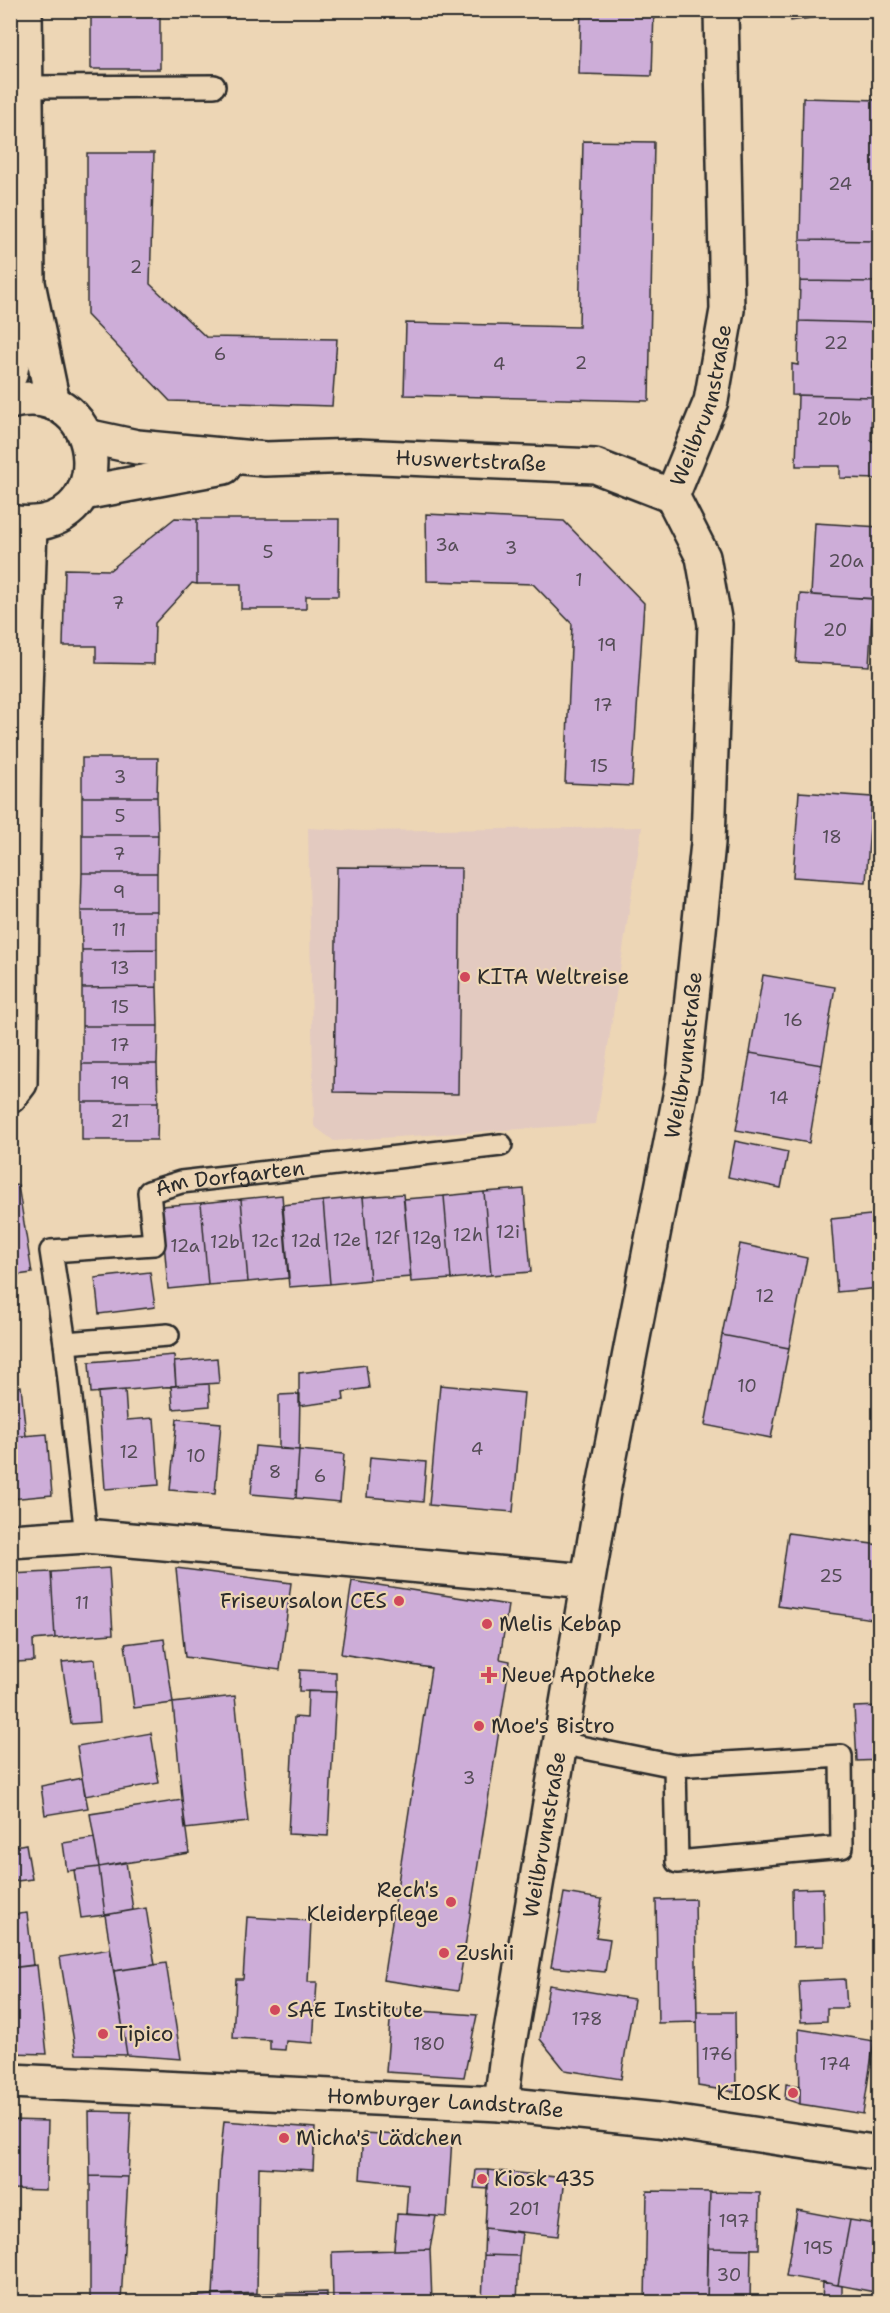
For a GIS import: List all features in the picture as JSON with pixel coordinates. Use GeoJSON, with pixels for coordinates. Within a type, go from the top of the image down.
{"type":"FeatureCollection","features":[{"type":"Feature","properties":{"kind":"street"},"geometry":{"type":"LineString","coordinates":[[25,10],[28,283],[53,403]]}},
{"type":"Feature","properties":{"kind":"street","name":"Weilbrunnstraße"},"geometry":{"type":"LineString","coordinates":[[501,2104],[507,2055],[587,1581],[684,1076],[708,843],[715,624],[703,557],[672,496],[711,401],[727,310],[722,10]]}},
{"type":"Feature","properties":{"kind":"street"},"geometry":{"type":"LineString","coordinates":[[10,375],[28,283]]}},
{"type":"Feature","properties":{"kind":"street"},"geometry":{"type":"LineString","coordinates":[[10,402],[37,399],[53,403],[68,412],[78,422],[86,436],[92,465],[83,493],[66,512],[46,522],[20,523],[24,726],[20,1083],[10,1096]]}},
{"type":"Feature","properties":{"kind":"street","name":"Huswertstraße"},"geometry":{"type":"LineString","coordinates":[[86,436],[137,447],[264,459],[357,456],[595,466],[672,496]]}},
{"type":"Feature","properties":{"kind":"street","name":"Huswertstraße"},"geometry":{"type":"LineString","coordinates":[[83,493],[264,459]]}},
{"type":"Feature","properties":{"kind":"street"},"geometry":{"type":"LineString","coordinates":[[10,1541],[86,1536],[587,1581]]}},
{"type":"Feature","properties":{"kind":"street","name":"Homburger Landstraße"},"geometry":{"type":"LineString","coordinates":[[10,2081],[501,2104],[658,2120],[879,2153]]}},
{"type":"Feature","properties":{"kind":"lane"},"geometry":{"type":"LineString","coordinates":[[26,87],[214,86]]}},
{"type":"Feature","properties":{"kind":"lane","name":"Am Dorfgarten"},"geometry":{"type":"LineString","coordinates":[[86,1536],[65,1343],[51,1251],[154,1244],[149,1192],[181,1182],[501,1145]]}},
{"type":"Feature","properties":{"kind":"lane"},"geometry":{"type":"LineString","coordinates":[[65,1343],[168,1335]]}},
{"type":"Feature","properties":{"kind":"lane"},"geometry":{"type":"LineString","coordinates":[[560,1743],[675,1766],[841,1756],[842,1847],[677,1862],[675,1766]]}},
{"type":"Feature","properties":{"kind":"shaded area","name":"KITA Weltreise"},"geometry":{"type":"Polygon","coordinates":[[[642,827],[596,1124],[334,1141],[314,1126],[308,828],[362,831],[642,827]]]}},
{"type":"Feature","properties":{"kind":"building"},"geometry":{"type":"Polygon","coordinates":[[[91,10],[160,10],[160,69],[91,69],[91,10]]]}},
{"type":"Feature","properties":{"kind":"building"},"geometry":{"type":"Polygon","coordinates":[[[581,10],[654,10],[652,76],[579,74],[581,10]]]}},
{"type":"Feature","properties":{"kind":"building"},"geometry":{"type":"Polygon","coordinates":[[[790,10],[845,10],[846,13],[791,21],[790,10]]]}},
{"type":"Feature","properties":{"kind":"building"},"geometry":{"type":"Polygon","coordinates":[[[803,98],[880,100],[878,241],[800,240],[803,98]]]}},
{"type":"Feature","properties":{"kind":"building"},"geometry":{"type":"Polygon","coordinates":[[[583,141],[654,142],[649,401],[404,395],[406,323],[579,327],[583,141]]]}},
{"type":"Feature","properties":{"kind":"building"},"geometry":{"type":"Polygon","coordinates":[[[87,153],[154,153],[150,284],[206,337],[337,339],[332,406],[170,401],[87,315],[87,153]]]}},
{"type":"Feature","properties":{"kind":"building"},"geometry":{"type":"Polygon","coordinates":[[[800,240],[878,241],[875,282],[800,281],[800,240]]]}},
{"type":"Feature","properties":{"kind":"building"},"geometry":{"type":"Polygon","coordinates":[[[800,281],[875,282],[874,323],[799,321],[800,281]]]}},
{"type":"Feature","properties":{"kind":"building"},"geometry":{"type":"Polygon","coordinates":[[[799,321],[874,323],[872,397],[792,395],[792,364],[798,365],[799,321]]]}},
{"type":"Feature","properties":{"kind":"building"},"geometry":{"type":"Polygon","coordinates":[[[798,395],[872,397],[871,441],[880,441],[880,479],[840,478],[840,466],[796,466],[798,395]]]}},
{"type":"Feature","properties":{"kind":"building"},"geometry":{"type":"Polygon","coordinates":[[[426,514],[564,521],[644,603],[632,786],[565,783],[572,624],[533,584],[427,581],[426,514]]]}},
{"type":"Feature","properties":{"kind":"building"},"geometry":{"type":"Polygon","coordinates":[[[175,518],[197,519],[197,584],[192,583],[155,623],[154,664],[96,663],[96,646],[63,646],[65,569],[110,570],[175,518]]]}},
{"type":"Feature","properties":{"kind":"building"},"geometry":{"type":"Polygon","coordinates":[[[197,519],[339,519],[338,596],[306,596],[306,609],[241,609],[241,584],[197,584],[197,519]]]}},
{"type":"Feature","properties":{"kind":"building"},"geometry":{"type":"Polygon","coordinates":[[[815,523],[880,527],[880,599],[811,595],[815,523]]]}},
{"type":"Feature","properties":{"kind":"building"},"geometry":{"type":"Polygon","coordinates":[[[800,594],[873,599],[869,666],[796,662],[800,594]]]}},
{"type":"Feature","properties":{"kind":"building"},"geometry":{"type":"Polygon","coordinates":[[[82,758],[158,758],[157,797],[82,797],[82,758]]]}},
{"type":"Feature","properties":{"kind":"building"},"geometry":{"type":"Polygon","coordinates":[[[799,792],[872,797],[866,882],[793,877],[799,792]]]}},
{"type":"Feature","properties":{"kind":"building"},"geometry":{"type":"Polygon","coordinates":[[[82,797],[157,797],[158,835],[82,835],[82,797]]]}},
{"type":"Feature","properties":{"kind":"building"},"geometry":{"type":"Polygon","coordinates":[[[82,835],[158,835],[157,873],[82,873],[82,835]]]}},
{"type":"Feature","properties":{"kind":"building"},"geometry":{"type":"Polygon","coordinates":[[[337,867],[461,868],[458,1094],[334,1092],[337,867]]]}},
{"type":"Feature","properties":{"kind":"building"},"geometry":{"type":"Polygon","coordinates":[[[82,873],[157,873],[157,911],[81,911],[82,873]]]}},
{"type":"Feature","properties":{"kind":"building"},"geometry":{"type":"Polygon","coordinates":[[[81,911],[157,911],[157,949],[82,950],[81,911]]]}},
{"type":"Feature","properties":{"kind":"building"},"geometry":{"type":"Polygon","coordinates":[[[157,949],[157,987],[82,988],[82,950],[157,949]]]}},
{"type":"Feature","properties":{"kind":"building"},"geometry":{"type":"Polygon","coordinates":[[[763,975],[835,987],[822,1065],[750,1053],[763,975]]]}},
{"type":"Feature","properties":{"kind":"building"},"geometry":{"type":"Polygon","coordinates":[[[157,987],[158,1026],[82,1026],[82,988],[157,987]]]}},
{"type":"Feature","properties":{"kind":"building"},"geometry":{"type":"Polygon","coordinates":[[[82,1026],[158,1026],[157,1064],[82,1064],[82,1026]]]}},
{"type":"Feature","properties":{"kind":"building"},"geometry":{"type":"Polygon","coordinates":[[[750,1053],[822,1065],[809,1143],[736,1130],[750,1053]]]}},
{"type":"Feature","properties":{"kind":"building"},"geometry":{"type":"Polygon","coordinates":[[[82,1064],[157,1064],[158,1102],[82,1102],[82,1064]]]}},
{"type":"Feature","properties":{"kind":"building"},"geometry":{"type":"Polygon","coordinates":[[[82,1102],[158,1102],[157,1140],[82,1140],[82,1102]]]}},
{"type":"Feature","properties":{"kind":"building"},"geometry":{"type":"Polygon","coordinates":[[[735,1141],[788,1152],[781,1188],[728,1177],[735,1141]]]}},
{"type":"Feature","properties":{"kind":"building"},"geometry":{"type":"Polygon","coordinates":[[[18,1185],[32,1273],[10,1276],[10,1186],[18,1185]]]}},
{"type":"Feature","properties":{"kind":"building"},"geometry":{"type":"Polygon","coordinates":[[[524,1189],[531,1272],[491,1275],[484,1192],[524,1189]]]}},
{"type":"Feature","properties":{"kind":"building"},"geometry":{"type":"Polygon","coordinates":[[[484,1192],[491,1275],[451,1279],[444,1196],[484,1192]]]}},
{"type":"Feature","properties":{"kind":"building"},"geometry":{"type":"Polygon","coordinates":[[[403,1194],[411,1277],[370,1280],[363,1197],[403,1194]]]}},
{"type":"Feature","properties":{"kind":"building"},"geometry":{"type":"Polygon","coordinates":[[[282,1195],[289,1278],[248,1282],[241,1199],[282,1195]]]}},
{"type":"Feature","properties":{"kind":"building"},"geometry":{"type":"Polygon","coordinates":[[[444,1196],[451,1279],[411,1282],[404,1199],[444,1196]]]}},
{"type":"Feature","properties":{"kind":"building"},"geometry":{"type":"Polygon","coordinates":[[[363,1197],[370,1280],[330,1284],[323,1201],[363,1197]]]}},
{"type":"Feature","properties":{"kind":"building"},"geometry":{"type":"Polygon","coordinates":[[[241,1199],[248,1282],[208,1285],[201,1203],[241,1199]]]}},
{"type":"Feature","properties":{"kind":"building"},"geometry":{"type":"Polygon","coordinates":[[[323,1201],[330,1284],[289,1287],[282,1205],[323,1201]]]}},
{"type":"Feature","properties":{"kind":"building"},"geometry":{"type":"Polygon","coordinates":[[[201,1203],[208,1285],[168,1289],[161,1206],[201,1203]]]}},
{"type":"Feature","properties":{"kind":"building"},"geometry":{"type":"Polygon","coordinates":[[[880,1214],[880,1288],[837,1292],[831,1219],[880,1214]]]}},
{"type":"Feature","properties":{"kind":"building"},"geometry":{"type":"Polygon","coordinates":[[[740,1244],[807,1258],[789,1348],[722,1335],[740,1244]]]}},
{"type":"Feature","properties":{"kind":"building"},"geometry":{"type":"Polygon","coordinates":[[[150,1272],[155,1307],[99,1314],[95,1278],[150,1272]]]}},
{"type":"Feature","properties":{"kind":"building"},"geometry":{"type":"Polygon","coordinates":[[[722,1335],[789,1348],[771,1438],[705,1425],[722,1335]]]}},
{"type":"Feature","properties":{"kind":"building"},"geometry":{"type":"Polygon","coordinates":[[[174,1355],[176,1386],[91,1393],[89,1362],[174,1355]]]}},
{"type":"Feature","properties":{"kind":"building"},"geometry":{"type":"Polygon","coordinates":[[[217,1358],[219,1383],[176,1386],[174,1362],[217,1358]]]}},
{"type":"Feature","properties":{"kind":"building"},"geometry":{"type":"Polygon","coordinates":[[[366,1365],[369,1388],[343,1392],[344,1400],[299,1406],[299,1373],[366,1365]]]}},
{"type":"Feature","properties":{"kind":"building"},"geometry":{"type":"Polygon","coordinates":[[[209,1384],[210,1406],[173,1409],[171,1386],[209,1384]]]}},
{"type":"Feature","properties":{"kind":"building"},"geometry":{"type":"Polygon","coordinates":[[[440,1385],[524,1393],[513,1512],[429,1505],[440,1385]]]}},
{"type":"Feature","properties":{"kind":"building"},"geometry":{"type":"Polygon","coordinates":[[[21,1386],[26,1436],[10,1437],[10,1387],[21,1386]]]}},
{"type":"Feature","properties":{"kind":"building"},"geometry":{"type":"Polygon","coordinates":[[[125,1390],[127,1420],[154,1418],[159,1485],[105,1489],[98,1392],[125,1390]]]}},
{"type":"Feature","properties":{"kind":"building"},"geometry":{"type":"Polygon","coordinates":[[[300,1394],[299,1450],[279,1449],[279,1395],[300,1394]]]}},
{"type":"Feature","properties":{"kind":"building"},"geometry":{"type":"Polygon","coordinates":[[[177,1419],[221,1423],[215,1494],[170,1490],[177,1419]]]}},
{"type":"Feature","properties":{"kind":"building"},"geometry":{"type":"Polygon","coordinates":[[[47,1434],[52,1495],[10,1499],[10,1437],[47,1434]]]}},
{"type":"Feature","properties":{"kind":"building"},"geometry":{"type":"Polygon","coordinates":[[[255,1446],[299,1450],[296,1498],[251,1494],[255,1446]]]}},
{"type":"Feature","properties":{"kind":"building"},"geometry":{"type":"Polygon","coordinates":[[[299,1450],[344,1454],[340,1502],[296,1498],[299,1450]]]}},
{"type":"Feature","properties":{"kind":"building"},"geometry":{"type":"Polygon","coordinates":[[[370,1457],[426,1462],[423,1502],[367,1497],[370,1457]]]}},
{"type":"Feature","properties":{"kind":"building"},"geometry":{"type":"Polygon","coordinates":[[[788,1533],[880,1545],[880,1620],[778,1606],[788,1533]]]}},
{"type":"Feature","properties":{"kind":"building"},"geometry":{"type":"Polygon","coordinates":[[[109,1568],[113,1634],[55,1638],[51,1572],[109,1568]]]}},
{"type":"Feature","properties":{"kind":"building"},"geometry":{"type":"Polygon","coordinates":[[[176,1568],[291,1583],[280,1670],[185,1657],[176,1568]]]}},
{"type":"Feature","properties":{"kind":"building"},"geometry":{"type":"Polygon","coordinates":[[[51,1572],[55,1638],[33,1640],[34,1661],[16,1662],[10,1574],[51,1572]]]}},
{"type":"Feature","properties":{"kind":"building"},"geometry":{"type":"Polygon","coordinates":[[[352,1581],[508,1605],[500,1659],[510,1661],[458,1991],[383,1980],[431,1668],[341,1654],[352,1581]]]}},
{"type":"Feature","properties":{"kind":"building"},"geometry":{"type":"Polygon","coordinates":[[[164,1639],[173,1703],[134,1708],[125,1644],[164,1639]]]}},
{"type":"Feature","properties":{"kind":"building"},"geometry":{"type":"Polygon","coordinates":[[[95,1659],[100,1722],[71,1724],[62,1662],[95,1659]]]}},
{"type":"Feature","properties":{"kind":"building"},"geometry":{"type":"Polygon","coordinates":[[[300,1670],[336,1672],[336,1692],[299,1691],[300,1670]]]}},
{"type":"Feature","properties":{"kind":"building"},"geometry":{"type":"Polygon","coordinates":[[[308,1691],[336,1692],[328,1836],[288,1834],[294,1717],[307,1718],[308,1691]]]}},
{"type":"Feature","properties":{"kind":"building"},"geometry":{"type":"Polygon","coordinates":[[[235,1696],[248,1822],[185,1829],[173,1703],[235,1696]]]}},
{"type":"Feature","properties":{"kind":"building"},"geometry":{"type":"Polygon","coordinates":[[[880,1706],[880,1760],[857,1761],[854,1707],[880,1706]]]}},
{"type":"Feature","properties":{"kind":"building"},"geometry":{"type":"Polygon","coordinates":[[[151,1733],[159,1783],[85,1796],[77,1746],[151,1733]]]}},
{"type":"Feature","properties":{"kind":"building"},"geometry":{"type":"Polygon","coordinates":[[[82,1778],[88,1808],[45,1815],[41,1786],[82,1778]]]}},
{"type":"Feature","properties":{"kind":"building"},"geometry":{"type":"Polygon","coordinates":[[[182,1800],[189,1853],[99,1867],[90,1814],[182,1800]]]}},
{"type":"Feature","properties":{"kind":"building"},"geometry":{"type":"Polygon","coordinates":[[[94,1838],[99,1867],[67,1871],[63,1843],[94,1838]]]}},
{"type":"Feature","properties":{"kind":"building"},"geometry":{"type":"Polygon","coordinates":[[[26,1844],[32,1879],[10,1882],[10,1847],[26,1844]]]}},
{"type":"Feature","properties":{"kind":"building"},"geometry":{"type":"Polygon","coordinates":[[[126,1862],[133,1910],[105,1915],[99,1867],[126,1862]]]}},
{"type":"Feature","properties":{"kind":"building"},"geometry":{"type":"Polygon","coordinates":[[[99,1867],[105,1915],[81,1918],[74,1870],[99,1867]]]}},
{"type":"Feature","properties":{"kind":"building"},"geometry":{"type":"Polygon","coordinates":[[[823,1888],[824,1946],[793,1947],[792,1889],[823,1888]]]}},
{"type":"Feature","properties":{"kind":"building"},"geometry":{"type":"Polygon","coordinates":[[[564,1893],[602,1899],[596,1937],[610,1939],[605,1972],[551,1967],[564,1893]]]}},
{"type":"Feature","properties":{"kind":"building"},"geometry":{"type":"Polygon","coordinates":[[[695,1899],[697,2022],[658,2023],[656,1900],[695,1899]]]}},
{"type":"Feature","properties":{"kind":"building"},"geometry":{"type":"Polygon","coordinates":[[[146,1908],[155,1965],[114,1971],[105,1915],[146,1908]]]}},
{"type":"Feature","properties":{"kind":"building"},"geometry":{"type":"Polygon","coordinates":[[[27,1913],[33,1965],[10,1968],[10,1915],[27,1913]]]}},
{"type":"Feature","properties":{"kind":"building","name":"SAE Institute"},"geometry":{"type":"Polygon","coordinates":[[[247,1917],[311,1921],[308,1982],[317,1982],[313,2043],[286,2041],[285,2050],[270,2049],[270,2040],[233,2038],[236,1979],[243,1979],[247,1917]]]}},
{"type":"Feature","properties":{"kind":"building"},"geometry":{"type":"Polygon","coordinates":[[[110,1949],[127,2055],[76,2054],[60,1957],[110,1949]]]}},
{"type":"Feature","properties":{"kind":"building"},"geometry":{"type":"Polygon","coordinates":[[[166,1963],[181,2059],[127,2055],[114,1971],[166,1963]]]}},
{"type":"Feature","properties":{"kind":"building"},"geometry":{"type":"Polygon","coordinates":[[[37,1965],[47,2054],[10,2053],[10,1968],[37,1965]]]}},
{"type":"Feature","properties":{"kind":"building"},"geometry":{"type":"Polygon","coordinates":[[[845,1979],[847,2008],[827,2008],[827,2021],[801,2022],[799,1981],[845,1979]]]}},
{"type":"Feature","properties":{"kind":"building"},"geometry":{"type":"Polygon","coordinates":[[[549,1985],[634,1999],[621,2079],[565,2070],[540,2039],[549,1985]]]}},
{"type":"Feature","properties":{"kind":"building"},"geometry":{"type":"Polygon","coordinates":[[[391,2009],[477,2015],[464,2077],[386,2072],[391,2009]]]}},
{"type":"Feature","properties":{"kind":"building"},"geometry":{"type":"Polygon","coordinates":[[[697,2012],[735,2012],[736,2092],[698,2086],[697,2012]]]}},
{"type":"Feature","properties":{"kind":"building"},"geometry":{"type":"Polygon","coordinates":[[[799,2029],[874,2041],[863,2114],[800,2104],[799,2029]]]}},
{"type":"Feature","properties":{"kind":"building","name":"KIOSK"},"geometry":{"type":"Polygon","coordinates":[[[786,2084],[800,2086],[800,2104],[785,2099],[786,2084]]]}},
{"type":"Feature","properties":{"kind":"building"},"geometry":{"type":"Polygon","coordinates":[[[89,2111],[131,2112],[128,2177],[90,2176],[89,2111]]]}},
{"type":"Feature","properties":{"kind":"building"},"geometry":{"type":"Polygon","coordinates":[[[10,2120],[48,2121],[46,2190],[10,2189],[10,2120]]]}},
{"type":"Feature","properties":{"kind":"building"},"geometry":{"type":"Polygon","coordinates":[[[224,2121],[315,2128],[313,2170],[259,2167],[257,2293],[213,2295],[224,2121]]]}},
{"type":"Feature","properties":{"kind":"building"},"geometry":{"type":"Polygon","coordinates":[[[363,2133],[452,2138],[447,2217],[406,2214],[408,2184],[360,2179],[363,2133]]]}},
{"type":"Feature","properties":{"kind":"building","name":"Kiosk 435"},"geometry":{"type":"Polygon","coordinates":[[[476,2170],[488,2170],[488,2189],[474,2188],[476,2170]]]}},
{"type":"Feature","properties":{"kind":"building"},"geometry":{"type":"Polygon","coordinates":[[[488,2170],[565,2178],[558,2236],[485,2228],[488,2170]]]}},
{"type":"Feature","properties":{"kind":"building"},"geometry":{"type":"Polygon","coordinates":[[[90,2176],[128,2177],[121,2302],[90,2302],[90,2176]]]}},
{"type":"Feature","properties":{"kind":"building"},"geometry":{"type":"Polygon","coordinates":[[[647,2191],[710,2192],[707,2302],[645,2302],[647,2191]]]}},
{"type":"Feature","properties":{"kind":"building"},"geometry":{"type":"Polygon","coordinates":[[[710,2192],[760,2193],[759,2249],[708,2248],[710,2192]]]}},
{"type":"Feature","properties":{"kind":"building"},"geometry":{"type":"Polygon","coordinates":[[[797,2210],[850,2220],[838,2285],[786,2276],[797,2210]]]}},
{"type":"Feature","properties":{"kind":"building"},"geometry":{"type":"Polygon","coordinates":[[[397,2214],[436,2216],[430,2249],[394,2250],[397,2214]]]}},
{"type":"Feature","properties":{"kind":"building"},"geometry":{"type":"Polygon","coordinates":[[[850,2220],[880,2225],[880,2293],[838,2285],[850,2220]]]}},
{"type":"Feature","properties":{"kind":"building"},"geometry":{"type":"Polygon","coordinates":[[[485,2228],[522,2233],[519,2256],[484,2255],[485,2228]]]}},
{"type":"Feature","properties":{"kind":"building"},"geometry":{"type":"Polygon","coordinates":[[[708,2248],[751,2249],[750,2302],[707,2301],[708,2248]]]}},
{"type":"Feature","properties":{"kind":"building"},"geometry":{"type":"Polygon","coordinates":[[[430,2249],[432,2302],[333,2302],[332,2252],[430,2249]]]}},
{"type":"Feature","properties":{"kind":"building"},"geometry":{"type":"Polygon","coordinates":[[[484,2255],[519,2256],[517,2302],[482,2302],[484,2255]]]}},
{"type":"Feature","properties":{"kind":"building"},"geometry":{"type":"Polygon","coordinates":[[[823,2282],[842,2286],[842,2302],[822,2302],[823,2282]]]}},
{"type":"Feature","properties":{"kind":"building"},"geometry":{"type":"Polygon","coordinates":[[[327,2292],[327,2302],[213,2302],[213,2295],[327,2292]]]}},
{"type":"Feature","properties":{"kind":"building"},"geometry":{"type":"Polygon","coordinates":[[[35,2295],[35,2302],[10,2302],[10,2297],[35,2295]]]}},
{"type":"Feature","properties":{"kind":"building"},"geometry":{"type":"Polygon","coordinates":[[[213,2295],[213,2302],[121,2302],[213,2295]]]}},
{"type":"Feature","properties":{"kind":"place","name":"KITA Weltreise"},"geometry":{"type":"Point","coordinates":[465,977]}},
{"type":"Feature","properties":{"kind":"place","name":"Friseursalon CES"},"geometry":{"type":"Point","coordinates":[399,1601]}},
{"type":"Feature","properties":{"kind":"place","name":"Melis Kebap"},"geometry":{"type":"Point","coordinates":[487,1624]}},
{"type":"Feature","properties":{"kind":"place","name":"Neue Apotheke"},"geometry":{"type":"Point","coordinates":[489,1675]}},
{"type":"Feature","properties":{"kind":"place","name":"Moe's Bistro"},"geometry":{"type":"Point","coordinates":[479,1726]}},
{"type":"Feature","properties":{"kind":"place","name":"Rech's Kleiderpflege"},"geometry":{"type":"Point","coordinates":[451,1902]}},
{"type":"Feature","properties":{"kind":"place","name":"Zushii"},"geometry":{"type":"Point","coordinates":[444,1953]}},
{"type":"Feature","properties":{"kind":"place","name":"SAE Institute"},"geometry":{"type":"Point","coordinates":[275,2010]}},
{"type":"Feature","properties":{"kind":"place","name":"Tipico"},"geometry":{"type":"Point","coordinates":[103,2034]}},
{"type":"Feature","properties":{"kind":"place","name":"KIOSK"},"geometry":{"type":"Point","coordinates":[793,2093]}},
{"type":"Feature","properties":{"kind":"place","name":"Micha's Lädchen"},"geometry":{"type":"Point","coordinates":[284,2138]}},
{"type":"Feature","properties":{"kind":"place","name":"Kiosk 435"},"geometry":{"type":"Point","coordinates":[482,2179]}}]}
